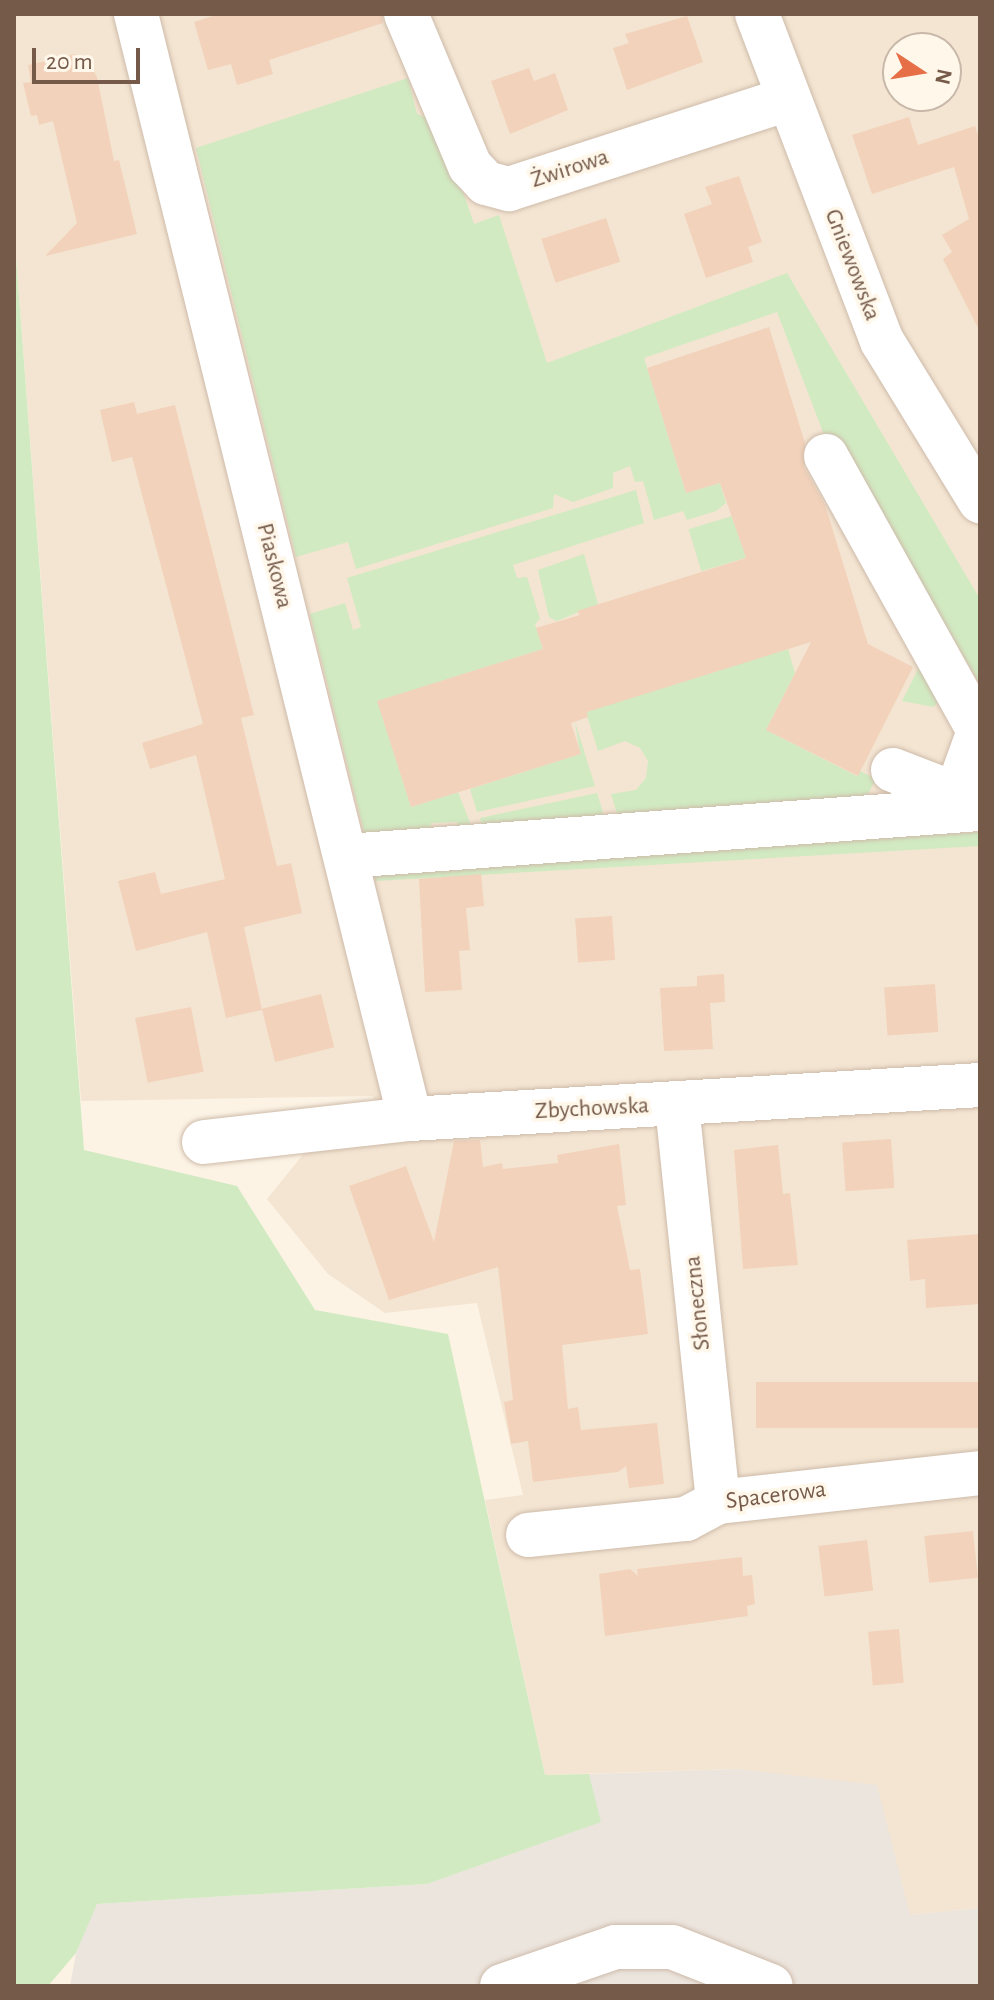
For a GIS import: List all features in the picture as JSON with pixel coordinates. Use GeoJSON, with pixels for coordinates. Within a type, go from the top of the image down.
{"type":"FeatureCollection","features":[{"type":"Feature","properties":{"kind":"street","name":"Piaskowa"},"geometry":{"type":"LineString","coordinates":[[136,14],[410,1119]]}},
{"type":"Feature","properties":{"kind":"street","name":"Żwirowa"},"geometry":{"type":"LineString","coordinates":[[406,14],[470,166],[486,183],[509,189],[787,99]]}},
{"type":"Feature","properties":{"kind":"street","name":"Gniewowska"},"geometry":{"type":"LineString","coordinates":[[757,14],[882,341],[980,501]]}},
{"type":"Feature","properties":{"kind":"street"},"geometry":{"type":"LineString","coordinates":[[826,456],[979,731],[962,805]]}},
{"type":"Feature","properties":{"kind":"street"},"geometry":{"type":"LineString","coordinates":[[893,770],[962,805]]}},
{"type":"Feature","properties":{"kind":"street"},"geometry":{"type":"LineString","coordinates":[[347,856],[962,805]]}},
{"type":"Feature","properties":{"kind":"street","name":"Zbychowska"},"geometry":{"type":"LineString","coordinates":[[204,1142],[410,1119],[980,1085]]}},
{"type":"Feature","properties":{"kind":"street","name":"Słoneczna"},"geometry":{"type":"LineString","coordinates":[[677,1105],[718,1502]]}},
{"type":"Feature","properties":{"kind":"street","name":"Spacerowa"},"geometry":{"type":"LineString","coordinates":[[528,1535],[686,1519],[718,1502],[980,1473]]}},
{"type":"Feature","properties":{"kind":"street"},"geometry":{"type":"LineString","coordinates":[[502,1986],[615,1947],[672,1947],[762,1985]]}},
{"type":"Feature","properties":{"kind":"shaded area"},"geometry":{"type":"Polygon","coordinates":[[[14,14],[980,14],[980,1908],[910,1915],[805,1779],[738,1769],[545,1775],[485,1500],[523,1495],[477,1303],[385,1313],[328,1274],[267,1199],[309,1147],[387,1136],[373,1096],[81,1101],[14,231],[14,14]]]}},
{"type":"Feature","properties":{"kind":"shaded area"},"geometry":{"type":"Polygon","coordinates":[[[738,1769],[877,1785],[910,1915],[980,1908],[980,1986],[70,1986],[76,1953],[96,1904],[427,1884],[600,1822],[589,1774],[738,1769]]]}},
{"type":"Feature","properties":{"kind":"green space"},"geometry":{"type":"Polygon","coordinates":[[[408,78],[417,114],[440,123],[474,224],[499,215],[547,363],[787,273],[980,599],[980,685],[845,449],[831,453],[777,312],[644,358],[686,493],[720,483],[726,503],[716,511],[687,520],[683,511],[654,520],[643,481],[635,482],[630,466],[613,473],[613,488],[573,502],[554,494],[553,508],[356,569],[348,542],[296,557],[196,148],[408,78]]]}},
{"type":"Feature","properties":{"kind":"green space"},"geometry":{"type":"Polygon","coordinates":[[[14,231],[84,1150],[237,1186],[315,1310],[448,1334],[545,1775],[589,1774],[601,1822],[427,1884],[97,1904],[76,1953],[48,1986],[14,1986],[14,231]]]}},
{"type":"Feature","properties":{"kind":"green space"},"geometry":{"type":"Polygon","coordinates":[[[636,490],[644,523],[513,565],[517,578],[527,577],[540,619],[535,624],[543,649],[378,701],[411,807],[458,792],[473,830],[459,833],[457,822],[431,823],[432,830],[365,836],[310,614],[345,603],[353,630],[361,627],[347,578],[636,490]]]}},
{"type":"Feature","properties":{"kind":"green space"},"geometry":{"type":"Polygon","coordinates":[[[745,512],[758,554],[701,571],[689,529],[745,512]]]}},
{"type":"Feature","properties":{"kind":"green space"},"geometry":{"type":"Polygon","coordinates":[[[584,554],[598,604],[557,621],[549,617],[538,570],[584,554]]]}},
{"type":"Feature","properties":{"kind":"green space"},"geometry":{"type":"Polygon","coordinates":[[[788,649],[795,673],[766,730],[857,776],[860,771],[876,779],[862,805],[620,824],[611,794],[636,790],[646,778],[648,761],[640,748],[625,741],[598,751],[585,709],[788,649]]]}},
{"type":"Feature","properties":{"kind":"green space"},"geometry":{"type":"Polygon","coordinates":[[[920,665],[941,700],[933,707],[902,701],[920,665]]]}},
{"type":"Feature","properties":{"kind":"green space"},"geometry":{"type":"Polygon","coordinates":[[[575,722],[595,786],[477,812],[470,789],[580,754],[575,722]]]}},
{"type":"Feature","properties":{"kind":"green space"},"geometry":{"type":"Polygon","coordinates":[[[597,793],[607,825],[483,830],[480,818],[597,793]]]}},
{"type":"Feature","properties":{"kind":"green space"},"geometry":{"type":"Polygon","coordinates":[[[980,832],[980,846],[375,881],[375,876],[382,869],[980,832]]]}},
{"type":"Feature","properties":{"kind":"building"},"geometry":{"type":"Polygon","coordinates":[[[219,14],[382,14],[383,23],[269,60],[273,74],[237,85],[231,64],[208,70],[194,22],[219,14]]]}},
{"type":"Feature","properties":{"kind":"building"},"geometry":{"type":"Polygon","coordinates":[[[687,16],[703,62],[627,90],[613,48],[629,43],[625,34],[687,16]]]}},
{"type":"Feature","properties":{"kind":"building"},"geometry":{"type":"Polygon","coordinates":[[[76,54],[80,71],[92,68],[97,77],[114,161],[119,160],[137,234],[45,256],[77,223],[53,121],[39,125],[37,115],[31,116],[23,83],[31,82],[28,65],[76,54]]]}},
{"type":"Feature","properties":{"kind":"building"},"geometry":{"type":"Polygon","coordinates":[[[529,68],[534,81],[555,73],[568,110],[510,134],[491,81],[529,68]]]}},
{"type":"Feature","properties":{"kind":"building"},"geometry":{"type":"Polygon","coordinates":[[[909,117],[918,145],[975,126],[980,141],[980,332],[943,259],[952,252],[942,235],[969,219],[954,167],[872,194],[852,135],[909,117]]]}},
{"type":"Feature","properties":{"kind":"building"},"geometry":{"type":"Polygon","coordinates":[[[739,176],[762,242],[748,247],[753,262],[706,278],[684,214],[712,204],[705,187],[739,176]]]}},
{"type":"Feature","properties":{"kind":"building"},"geometry":{"type":"Polygon","coordinates":[[[606,218],[620,262],[556,283],[541,239],[606,218]]]}},
{"type":"Feature","properties":{"kind":"building"},"geometry":{"type":"Polygon","coordinates":[[[769,327],[805,443],[804,467],[825,505],[868,644],[913,667],[858,776],[766,730],[811,642],[587,712],[588,717],[571,723],[581,754],[411,807],[377,701],[543,649],[536,628],[580,615],[577,611],[746,558],[720,483],[686,493],[647,368],[769,327]]]}},
{"type":"Feature","properties":{"kind":"building"},"geometry":{"type":"Polygon","coordinates":[[[134,402],[137,414],[175,405],[254,715],[241,718],[277,866],[291,863],[302,913],[244,927],[262,1010],[226,1018],[207,932],[136,951],[118,881],[155,872],[161,894],[225,879],[196,755],[150,769],[142,743],[203,724],[132,457],[112,462],[100,410],[134,402]]]}},
{"type":"Feature","properties":{"kind":"building"},"geometry":{"type":"Polygon","coordinates":[[[481,874],[484,906],[466,908],[470,950],[459,951],[462,990],[425,992],[419,879],[481,874]]]}},
{"type":"Feature","properties":{"kind":"building"},"geometry":{"type":"Polygon","coordinates":[[[612,916],[615,960],[578,962],[575,919],[612,916]]]}},
{"type":"Feature","properties":{"kind":"building"},"geometry":{"type":"Polygon","coordinates":[[[724,974],[725,1002],[710,1003],[713,1049],[664,1051],[660,988],[697,986],[697,976],[724,974]]]}},
{"type":"Feature","properties":{"kind":"building"},"geometry":{"type":"Polygon","coordinates":[[[935,984],[938,1032],[887,1035],[884,988],[935,984]]]}},
{"type":"Feature","properties":{"kind":"building"},"geometry":{"type":"Polygon","coordinates":[[[321,994],[334,1047],[275,1062],[262,1009],[321,994]]]}},
{"type":"Feature","properties":{"kind":"building"},"geometry":{"type":"Polygon","coordinates":[[[191,1007],[204,1072],[148,1083],[135,1018],[191,1007]]]}},
{"type":"Feature","properties":{"kind":"building"},"geometry":{"type":"Polygon","coordinates":[[[891,1139],[894,1188],[846,1191],[842,1142],[891,1139]]]}},
{"type":"Feature","properties":{"kind":"building"},"geometry":{"type":"Polygon","coordinates":[[[480,1140],[483,1167],[502,1163],[503,1169],[558,1163],[557,1155],[619,1144],[626,1205],[617,1206],[630,1270],[640,1269],[648,1334],[562,1345],[568,1409],[578,1407],[581,1430],[657,1423],[664,1484],[629,1488],[626,1466],[618,1472],[533,1482],[528,1441],[511,1444],[504,1402],[513,1400],[498,1267],[389,1300],[349,1186],[406,1166],[434,1242],[454,1141],[480,1140]]]}},
{"type":"Feature","properties":{"kind":"building"},"geometry":{"type":"Polygon","coordinates":[[[778,1145],[783,1194],[790,1193],[798,1265],[743,1269],[734,1150],[778,1145]]]}},
{"type":"Feature","properties":{"kind":"building"},"geometry":{"type":"Polygon","coordinates":[[[980,1234],[980,1304],[926,1308],[925,1279],[910,1281],[907,1240],[980,1234]]]}},
{"type":"Feature","properties":{"kind":"building"},"geometry":{"type":"Polygon","coordinates":[[[756,1382],[980,1382],[980,1428],[756,1428],[756,1382]]]}},
{"type":"Feature","properties":{"kind":"building"},"geometry":{"type":"Polygon","coordinates":[[[973,1531],[978,1578],[929,1583],[924,1536],[973,1531]]]}},
{"type":"Feature","properties":{"kind":"building"},"geometry":{"type":"Polygon","coordinates":[[[867,1540],[873,1591],[825,1597],[818,1546],[867,1540]]]}},
{"type":"Feature","properties":{"kind":"building"},"geometry":{"type":"Polygon","coordinates":[[[742,1557],[743,1576],[752,1575],[755,1604],[747,1606],[748,1616],[605,1636],[599,1574],[630,1569],[638,1576],[637,1569],[742,1557]]]}},
{"type":"Feature","properties":{"kind":"building"},"geometry":{"type":"Polygon","coordinates":[[[899,1629],[904,1683],[873,1685],[868,1632],[899,1629]]]}}]}
